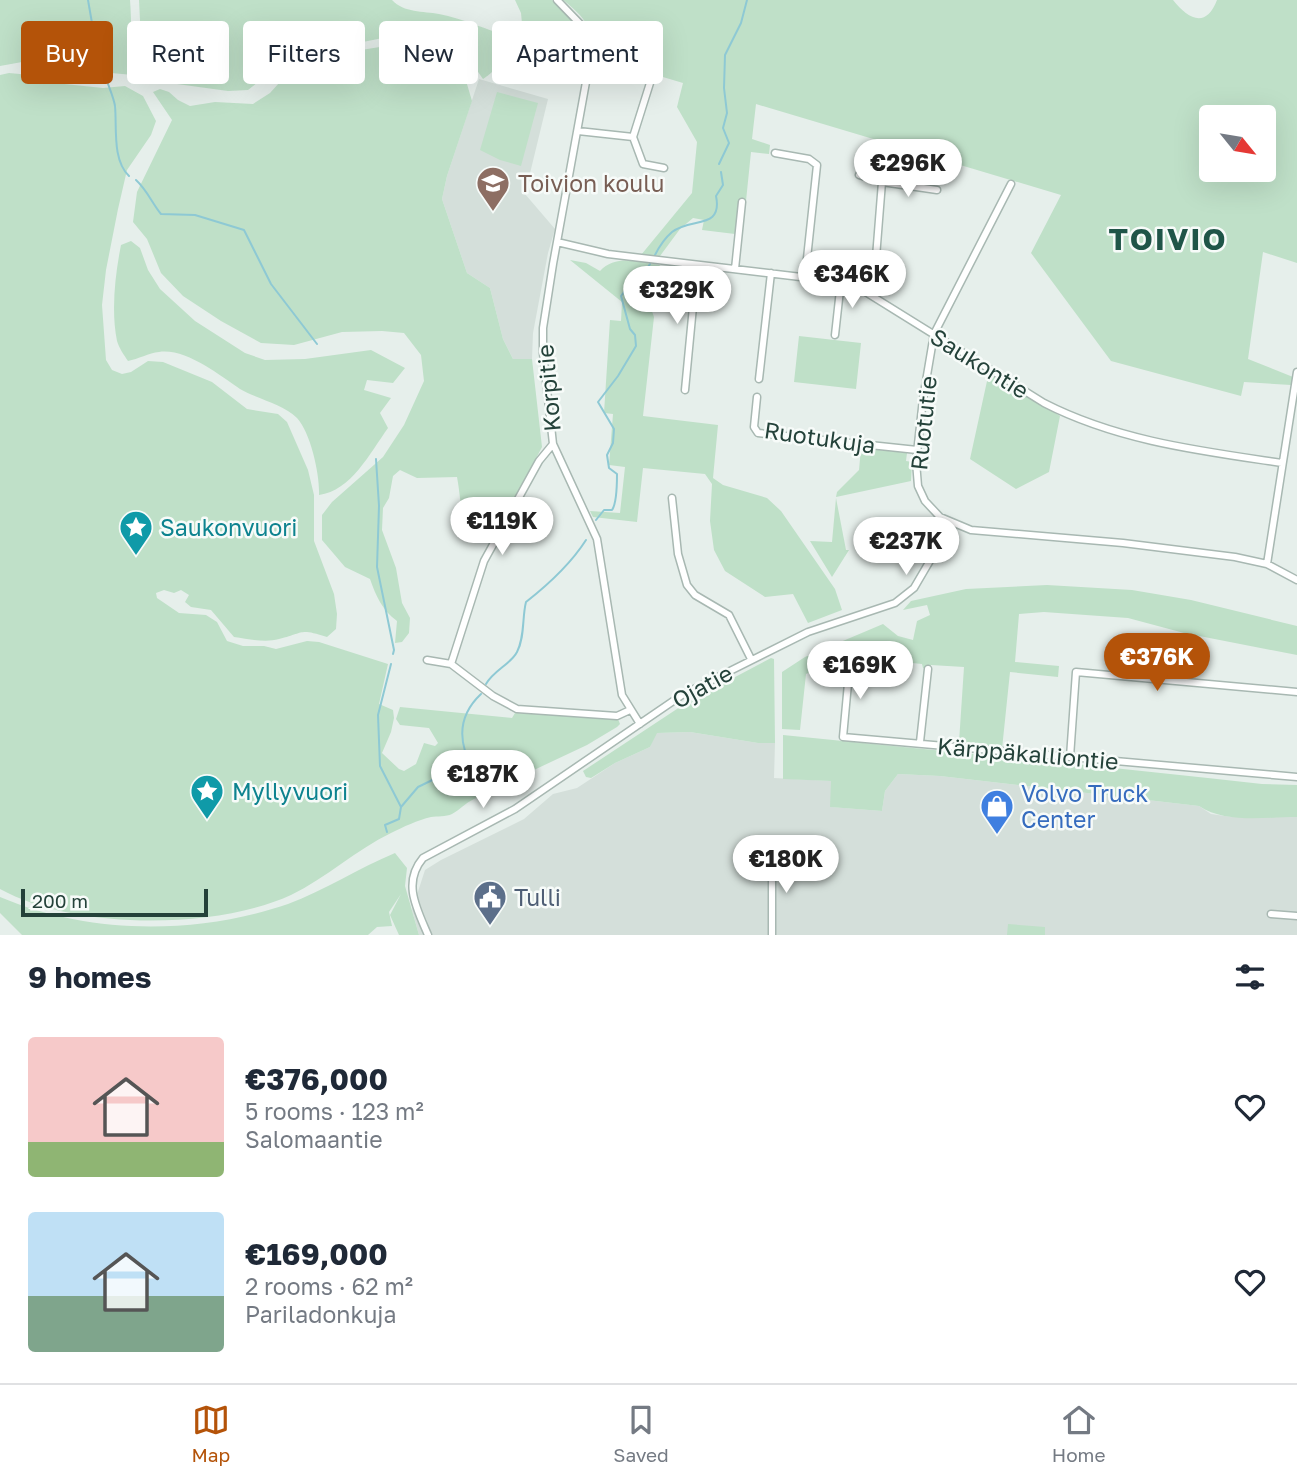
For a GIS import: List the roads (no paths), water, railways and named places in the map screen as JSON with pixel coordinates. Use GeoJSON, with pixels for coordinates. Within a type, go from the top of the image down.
{"type":"FeatureCollection","features":[{"type":"Feature","properties":{"kind":"street","name":"Korpitie"},"geometry":{"type":"LineString","coordinates":[[557,0],[587,31],[591,56],[557,242],[542,345],[553,444],[597,539],[622,695],[630,710]]}},
{"type":"Feature","properties":{"kind":"street"},"geometry":{"type":"LineString","coordinates":[[650,84],[633,137],[643,164],[664,168]]}},
{"type":"Feature","properties":{"kind":"street"},"geometry":{"type":"LineString","coordinates":[[578,131],[633,137]]}},
{"type":"Feature","properties":{"kind":"street"},"geometry":{"type":"LineString","coordinates":[[775,153],[809,159],[817,166],[805,276]]}},
{"type":"Feature","properties":{"kind":"street"},"geometry":{"type":"LineString","coordinates":[[859,175],[882,182],[937,190]]}},
{"type":"Feature","properties":{"kind":"street"},"geometry":{"type":"LineString","coordinates":[[873,295],[882,182]]}},
{"type":"Feature","properties":{"kind":"street","name":"Ruotutie"},"geometry":{"type":"LineString","coordinates":[[1011,184],[934,334],[917,450],[919,492],[933,511],[952,523],[971,530],[1235,557],[1267,564],[1297,580]]}},
{"type":"Feature","properties":{"kind":"street"},"geometry":{"type":"LineString","coordinates":[[735,269],[742,202]]}},
{"type":"Feature","properties":{"kind":"street","name":"Saukontie"},"geometry":{"type":"LineString","coordinates":[[557,242],[608,254],[851,282],[1044,403],[1078,420],[1182,447],[1282,464]]}},
{"type":"Feature","properties":{"kind":"street"},"geometry":{"type":"LineString","coordinates":[[685,390],[697,265]]}},
{"type":"Feature","properties":{"kind":"street"},"geometry":{"type":"LineString","coordinates":[[758,379],[771,273]]}},
{"type":"Feature","properties":{"kind":"street"},"geometry":{"type":"LineString","coordinates":[[835,335],[841,281]]}},
{"type":"Feature","properties":{"kind":"street"},"geometry":{"type":"LineString","coordinates":[[1267,564],[1297,372]]}},
{"type":"Feature","properties":{"kind":"street","name":"Ruotukuja"},"geometry":{"type":"LineString","coordinates":[[757,397],[754,427],[758,433],[917,450]]}},
{"type":"Feature","properties":{"kind":"street"},"geometry":{"type":"LineString","coordinates":[[451,664],[484,561],[539,461],[553,444]]}},
{"type":"Feature","properties":{"kind":"street"},"geometry":{"type":"LineString","coordinates":[[672,498],[678,554],[687,585],[695,595],[729,615],[751,659]]}},
{"type":"Feature","properties":{"kind":"street","name":"Ojatie"},"geometry":{"type":"LineString","coordinates":[[428,935],[414,899],[412,886],[416,866],[423,858],[515,809],[682,695],[808,632],[886,607],[903,598],[918,583],[952,523]]}},
{"type":"Feature","properties":{"kind":"street"},"geometry":{"type":"LineString","coordinates":[[427,660],[451,664],[493,696],[517,709],[617,716],[630,710],[640,724]]}},
{"type":"Feature","properties":{"kind":"street","name":"Kärppäkalliontie"},"geometry":{"type":"LineString","coordinates":[[850,662],[843,737],[1297,778]]}},
{"type":"Feature","properties":{"kind":"street"},"geometry":{"type":"LineString","coordinates":[[920,742],[928,669]]}},
{"type":"Feature","properties":{"kind":"street"},"geometry":{"type":"LineString","coordinates":[[1070,757],[1076,672],[1297,692]]}},
{"type":"Feature","properties":{"kind":"street"},"geometry":{"type":"LineString","coordinates":[[772,854],[772,935]]}},
{"type":"Feature","properties":{"kind":"street"},"geometry":{"type":"LineString","coordinates":[[1271,914],[1297,916]]}},
{"type":"Feature","properties":{"kind":"waterway"},"geometry":{"type":"LineString","coordinates":[[88,0],[92,21]]}},
{"type":"Feature","properties":{"kind":"waterway"},"geometry":{"type":"LineString","coordinates":[[719,164],[729,143],[723,128],[727,113],[724,88],[725,55],[741,23],[747,0]]}},
{"type":"Feature","properties":{"kind":"waterway"},"geometry":{"type":"LineString","coordinates":[[108,84],[115,106],[116,143],[120,161],[129,176]]}},
{"type":"Feature","properties":{"kind":"waterway"},"geometry":{"type":"LineString","coordinates":[[655,255],[672,232],[704,221],[715,214],[716,196],[723,185],[721,172]]}},
{"type":"Feature","properties":{"kind":"waterway"},"geometry":{"type":"LineString","coordinates":[[136,180],[161,214],[195,215],[244,230],[271,284],[317,344]]}},
{"type":"Feature","properties":{"kind":"waterway"},"geometry":{"type":"LineString","coordinates":[[628,285],[650,264]]}},
{"type":"Feature","properties":{"kind":"waterway"},"geometry":{"type":"LineString","coordinates":[[596,520],[604,510],[612,510],[614,507],[617,483],[617,474],[609,468],[607,455],[613,443],[614,429],[598,402],[636,346],[635,335],[630,329],[621,296],[624,292]]}},
{"type":"Feature","properties":{"kind":"waterway"},"geometry":{"type":"LineString","coordinates":[[376,459],[379,506],[377,567],[393,654]]}},
{"type":"Feature","properties":{"kind":"waterway"},"geometry":{"type":"LineString","coordinates":[[486,684],[517,652],[526,602],[559,574],[586,540]]}},
{"type":"Feature","properties":{"kind":"waterway"},"geometry":{"type":"LineString","coordinates":[[387,832],[385,825],[399,819],[401,807],[380,766],[378,715],[391,664]]}},
{"type":"Feature","properties":{"kind":"waterway"},"geometry":{"type":"LineString","coordinates":[[401,807],[418,787],[453,770],[459,756],[465,751],[462,735],[464,720],[470,706],[481,694]]}},
{"type":"Feature","properties":{"kind":"place","name":"Toivion koulu"},"geometry":{"type":"Point","coordinates":[493,213]}},
{"type":"Feature","properties":{"kind":"place","name":"Saukonvuori"},"geometry":{"type":"Point","coordinates":[136,557]}},
{"type":"Feature","properties":{"kind":"place","name":"Myllyvuori"},"geometry":{"type":"Point","coordinates":[207,821]}},
{"type":"Feature","properties":{"kind":"place","name":"Volvo Truck Center"},"geometry":{"type":"Point","coordinates":[997,836]}},
{"type":"Feature","properties":{"kind":"place","name":"Tulli"},"geometry":{"type":"Point","coordinates":[490,927]}},
{"type":"Feature","properties":{"kind":"district","name":"TOIVIO"},"geometry":{"type":"Point","coordinates":[1168,239]}}]}
